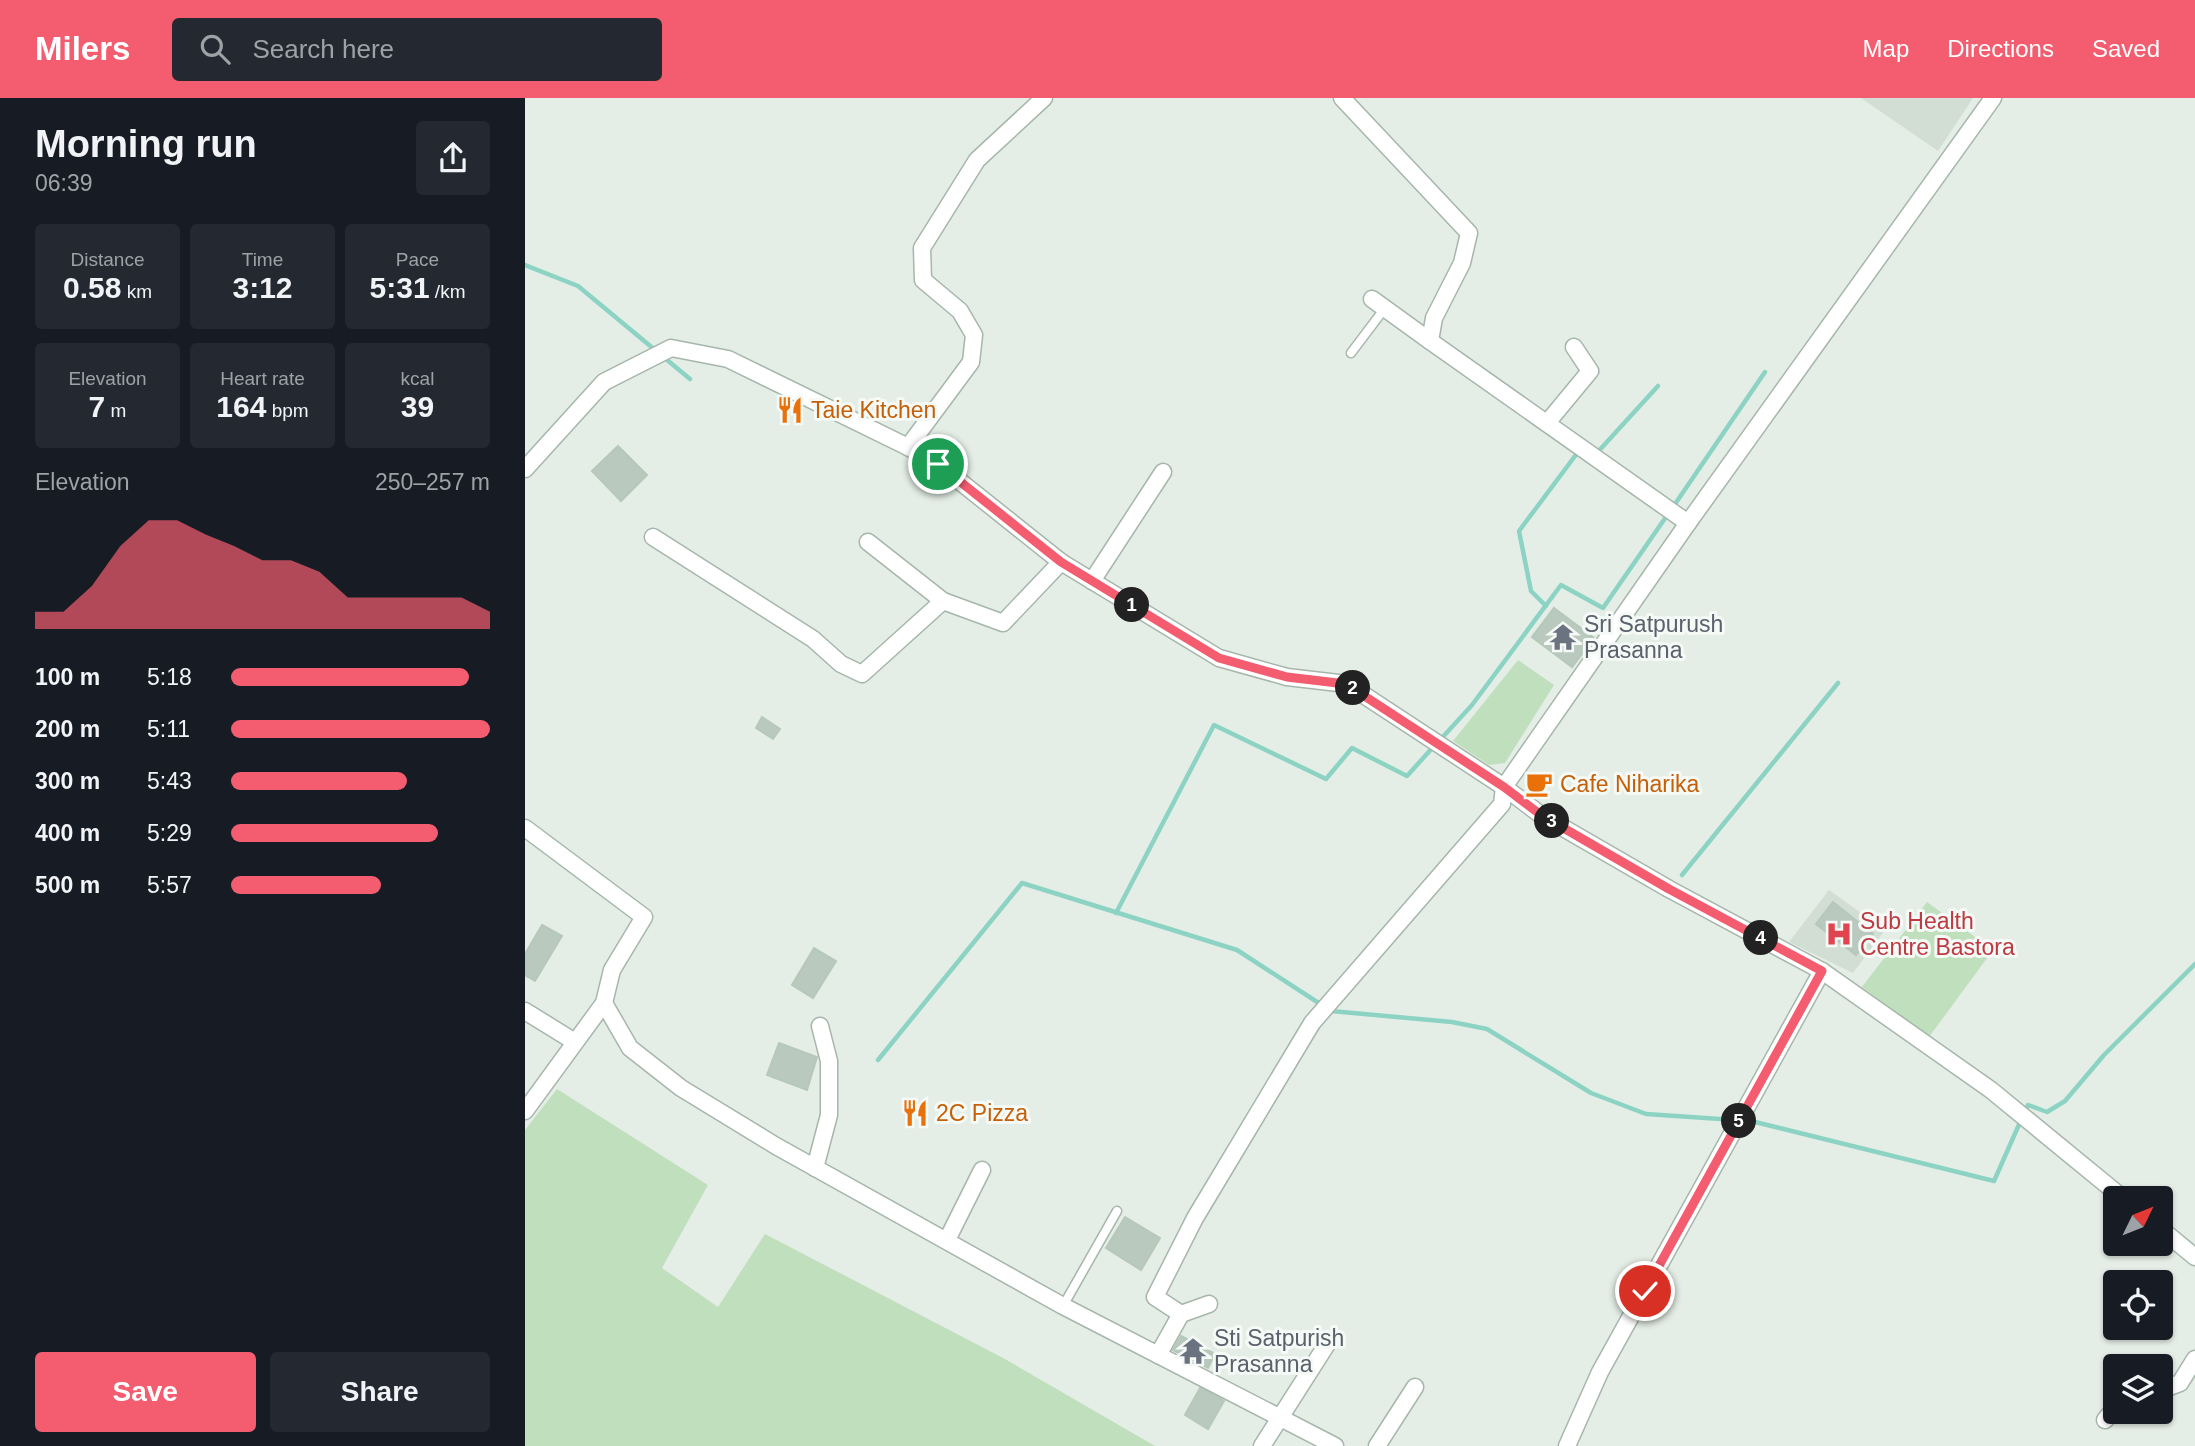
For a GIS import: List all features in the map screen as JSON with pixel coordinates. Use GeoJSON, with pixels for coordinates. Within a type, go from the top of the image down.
{"type":"FeatureCollection","features":[{"type":"Feature","properties":{"kind":"street"},"geometry":{"type":"LineString","coordinates":[[908,447],[971,362],[974,335],[960,312],[923,281],[922,248],[977,160],[1044,98]]}},
{"type":"Feature","properties":{"kind":"street"},"geometry":{"type":"LineString","coordinates":[[1342,98],[1469,233],[1462,264],[1434,318],[1430,341]]}},
{"type":"Feature","properties":{"kind":"street"},"geometry":{"type":"LineString","coordinates":[[1181,1314],[1155,1297],[1195,1218],[1312,1023],[1502,804],[1504,787],[1688,523],[1993,98]]}},
{"type":"Feature","properties":{"kind":"street"},"geometry":{"type":"LineString","coordinates":[[1379,303],[1688,523]]}},
{"type":"Feature","properties":{"kind":"street"},"geometry":{"type":"LineString","coordinates":[[1548,423],[1590,371],[1574,347]]}},
{"type":"Feature","properties":{"kind":"street"},"geometry":{"type":"LineString","coordinates":[[525,470],[604,382],[671,348],[727,359],[938,464],[1061,562],[1219,658],[1287,677],[1346,684],[1504,787],[1552,822],[1669,889],[1822,971],[1991,1090],[2108,1186]]}},
{"type":"Feature","properties":{"kind":"street"},"geometry":{"type":"LineString","coordinates":[[1092,581],[1163,472]]}},
{"type":"Feature","properties":{"kind":"street"},"geometry":{"type":"LineString","coordinates":[[653,537],[813,639],[841,664],[862,674],[943,601]]}},
{"type":"Feature","properties":{"kind":"street"},"geometry":{"type":"LineString","coordinates":[[868,542],[943,601],[1003,623],[1061,562]]}},
{"type":"Feature","properties":{"kind":"street"},"geometry":{"type":"LineString","coordinates":[[525,828],[644,917],[612,970],[604,1003],[525,1111]]}},
{"type":"Feature","properties":{"kind":"street"},"geometry":{"type":"LineString","coordinates":[[1567,1446],[1600,1371],[1822,971]]}},
{"type":"Feature","properties":{"kind":"street"},"geometry":{"type":"LineString","coordinates":[[604,1003],[630,1048],[681,1088],[815,1168],[1063,1306],[1335,1446]]}},
{"type":"Feature","properties":{"kind":"street"},"geometry":{"type":"LineString","coordinates":[[525,1011],[575,1042]]}},
{"type":"Feature","properties":{"kind":"street"},"geometry":{"type":"LineString","coordinates":[[815,1168],[829,1115],[829,1061],[820,1026]]}},
{"type":"Feature","properties":{"kind":"street"},"geometry":{"type":"LineString","coordinates":[[947,1240],[982,1170]]}},
{"type":"Feature","properties":{"kind":"street"},"geometry":{"type":"LineString","coordinates":[[2173,1239],[2195,1257]]}},
{"type":"Feature","properties":{"kind":"street"},"geometry":{"type":"LineString","coordinates":[[1158,1355],[1181,1314],[1209,1304]]}},
{"type":"Feature","properties":{"kind":"street"},"geometry":{"type":"LineString","coordinates":[[1262,1446],[1329,1341]]}},
{"type":"Feature","properties":{"kind":"street"},"geometry":{"type":"LineString","coordinates":[[2173,1386],[2180,1383],[2195,1359]]}},
{"type":"Feature","properties":{"kind":"street"},"geometry":{"type":"LineString","coordinates":[[1377,1446],[1415,1387]]}},
{"type":"Feature","properties":{"kind":"lane"},"geometry":{"type":"LineString","coordinates":[[1351,353],[1379,303]]}},
{"type":"Feature","properties":{"kind":"lane"},"geometry":{"type":"LineString","coordinates":[[1063,1306],[1117,1211]]}},
{"type":"Feature","properties":{"kind":"shaded area"},"geometry":{"type":"Polygon","coordinates":[[[1861,98],[1973,98],[1938,151],[1861,98]]]}},
{"type":"Feature","properties":{"kind":"shaded area"},"geometry":{"type":"Polygon","coordinates":[[[1829,890],[1885,930],[1853,973],[1789,942],[1829,890]]]}},
{"type":"Feature","properties":{"kind":"green space"},"geometry":{"type":"Polygon","coordinates":[[[1518,660],[1554,685],[1505,763],[1489,765],[1453,741],[1518,660]]]}},
{"type":"Feature","properties":{"kind":"green space"},"geometry":{"type":"Polygon","coordinates":[[[1927,902],[1993,950],[1929,1037],[1862,987],[1927,902]]]}},
{"type":"Feature","properties":{"kind":"green space"},"geometry":{"type":"Polygon","coordinates":[[[557,1089],[708,1185],[662,1268],[718,1307],[765,1234],[1005,1359],[1155,1446],[525,1446],[525,1130],[557,1089]]]}},
{"type":"Feature","properties":{"kind":"building"},"geometry":{"type":"Polygon","coordinates":[[[618,446],[647,475],[621,501],[592,471],[618,446]]]}},
{"type":"Feature","properties":{"kind":"building","name":"Sri Satpurush Prasanna"},"geometry":{"type":"Polygon","coordinates":[[[1554,608],[1594,638],[1572,667],[1532,637],[1554,608]]]}},
{"type":"Feature","properties":{"kind":"building"},"geometry":{"type":"Polygon","coordinates":[[[762,717],[780,729],[773,739],[756,728],[762,717]]]}},
{"type":"Feature","properties":{"kind":"building"},"geometry":{"type":"Polygon","coordinates":[[[1833,902],[1873,934],[1856,955],[1816,924],[1833,902]]]}},
{"type":"Feature","properties":{"kind":"building"},"geometry":{"type":"Polygon","coordinates":[[[542,925],[562,936],[535,981],[525,975],[525,954],[542,925]]]}},
{"type":"Feature","properties":{"kind":"building"},"geometry":{"type":"Polygon","coordinates":[[[814,948],[836,961],[813,998],[792,985],[814,948]]]}},
{"type":"Feature","properties":{"kind":"building"},"geometry":{"type":"Polygon","coordinates":[[[779,1043],[817,1057],[807,1090],[767,1075],[779,1043]]]}},
{"type":"Feature","properties":{"kind":"building"},"geometry":{"type":"Polygon","coordinates":[[[1125,1217],[1160,1238],[1141,1270],[1106,1248],[1125,1217]]]}},
{"type":"Feature","properties":{"kind":"building","name":"Sti Satpurish Prasanna"},"geometry":{"type":"Polygon","coordinates":[[[1181,1336],[1215,1354],[1208,1368],[1173,1350],[1181,1336]]]}},
{"type":"Feature","properties":{"kind":"building"},"geometry":{"type":"Polygon","coordinates":[[[1200,1388],[1224,1401],[1208,1429],[1185,1415],[1200,1388]]]}},
{"type":"Feature","properties":{"kind":"waterway"},"geometry":{"type":"LineString","coordinates":[[525,265],[578,286],[690,379]]}},
{"type":"Feature","properties":{"kind":"waterway"},"geometry":{"type":"LineString","coordinates":[[1673,507],[1765,372]]}},
{"type":"Feature","properties":{"kind":"waterway"},"geometry":{"type":"LineString","coordinates":[[1595,455],[1658,386]]}},
{"type":"Feature","properties":{"kind":"waterway"},"geometry":{"type":"LineString","coordinates":[[1546,606],[1531,591],[1519,531],[1578,452],[1580,453]]}},
{"type":"Feature","properties":{"kind":"waterway"},"geometry":{"type":"LineString","coordinates":[[1440,740],[1472,705],[1561,585],[1603,608],[1668,514]]}},
{"type":"Feature","properties":{"kind":"waterway"},"geometry":{"type":"LineString","coordinates":[[1682,875],[1838,683]]}},
{"type":"Feature","properties":{"kind":"waterway"},"geometry":{"type":"LineString","coordinates":[[1116,913],[1214,725],[1326,779],[1352,748],[1407,776],[1434,746]]}},
{"type":"Feature","properties":{"kind":"waterway"},"geometry":{"type":"LineString","coordinates":[[878,1060],[1022,883],[1237,950],[1331,1011],[1452,1022],[1487,1029],[1591,1093],[1646,1114],[1735,1120]]}},
{"type":"Feature","properties":{"kind":"waterway"},"geometry":{"type":"LineString","coordinates":[[2024,1112],[2028,1105],[2047,1112],[2065,1101],[2104,1055],[2195,964]]}},
{"type":"Feature","properties":{"kind":"waterway"},"geometry":{"type":"LineString","coordinates":[[1744,1121],[1994,1181],[2021,1120]]}},
{"type":"Feature","properties":{"kind":"place","name":"Taie Kitchen"},"geometry":{"type":"Point","coordinates":[790,410]}},
{"type":"Feature","properties":{"kind":"place","name":"Sri Satpurush Prasanna"},"geometry":{"type":"Point","coordinates":[1563,637]}},
{"type":"Feature","properties":{"kind":"place","name":"Cafe Niharika"},"geometry":{"type":"Point","coordinates":[1539,784]}},
{"type":"Feature","properties":{"kind":"place","name":"Sub Health Centre Bastora"},"geometry":{"type":"Point","coordinates":[1839,934]}},
{"type":"Feature","properties":{"kind":"place","name":"2C Pizza"},"geometry":{"type":"Point","coordinates":[915,1113]}},
{"type":"Feature","properties":{"kind":"place","name":"Sti Satpurish Prasanna"},"geometry":{"type":"Point","coordinates":[1193,1351]}},
{"type":"Feature","properties":{"kind":"route"},"geometry":{"type":"LineString","coordinates":[[938,464],[1061,562],[1219,658],[1287,677],[1346,684],[1504,787],[1541,815],[1669,889],[1822,971],[1645,1291]]}}]}
